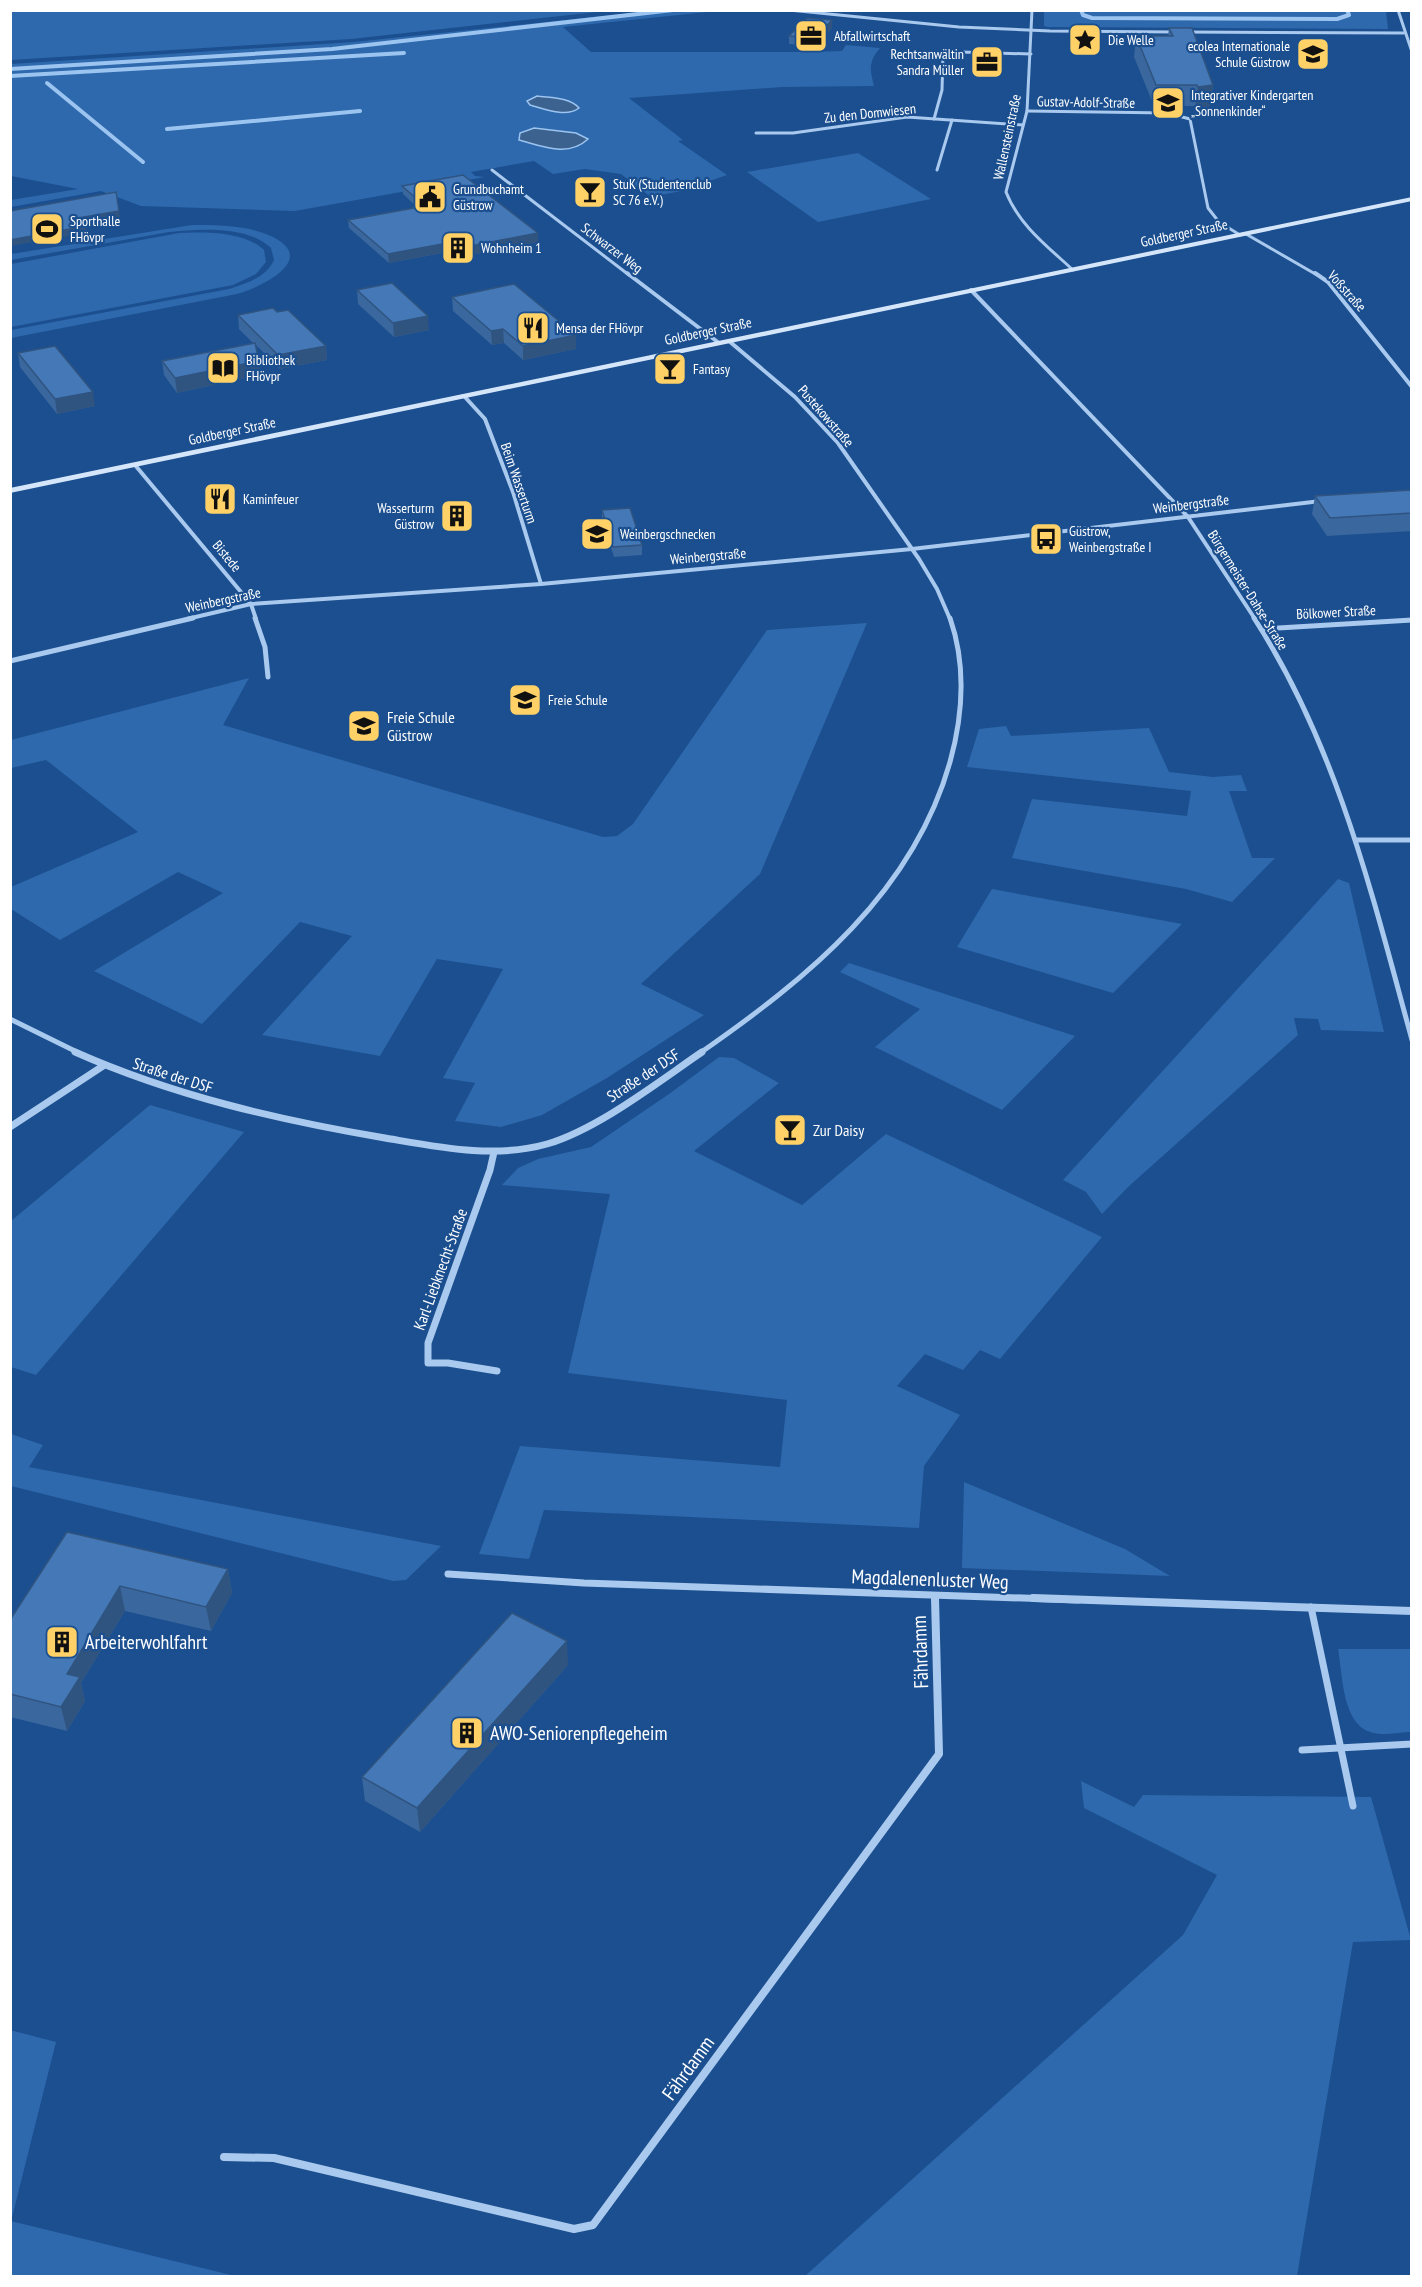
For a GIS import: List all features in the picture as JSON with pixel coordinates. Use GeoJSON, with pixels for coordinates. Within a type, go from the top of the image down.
{"type":"FeatureCollection","features":[{"type":"Feature","properties":{"kind":"main road","name":"Goldberger Straße"},"geometry":{"type":"LineString","coordinates":[[10,491],[1412,199]]}},
{"type":"Feature","properties":{"kind":"street"},"geometry":{"type":"LineString","coordinates":[[789,10],[959,27],[1033,31],[1404,33]]}},
{"type":"Feature","properties":{"kind":"street","name":"Wallensteinstraße"},"geometry":{"type":"LineString","coordinates":[[1032,10],[1033,31],[1027,111],[1006,192],[1008,201],[1026,224],[1073,270]]}},
{"type":"Feature","properties":{"kind":"street"},"geometry":{"type":"LineString","coordinates":[[1398,10],[1412,52]]}},
{"type":"Feature","properties":{"kind":"street"},"geometry":{"type":"LineString","coordinates":[[934,119],[942,90],[943,55],[961,52],[1031,54]]}},
{"type":"Feature","properties":{"kind":"street","name":"Gustav-Adolf-Straße"},"geometry":{"type":"LineString","coordinates":[[1027,111],[1167,113],[1190,118],[1208,208],[1219,222],[1243,234]]}},
{"type":"Feature","properties":{"kind":"street","name":"Zu den Domwiesen"},"geometry":{"type":"LineString","coordinates":[[756,133],[793,133],[908,117],[1023,125]]}},
{"type":"Feature","properties":{"kind":"street"},"geometry":{"type":"LineString","coordinates":[[937,170],[952,120]]}},
{"type":"Feature","properties":{"kind":"street","name":"Schwarzer Weg"},"geometry":{"type":"LineString","coordinates":[[492,170],[720,343]]}},
{"type":"Feature","properties":{"kind":"street","name":"Voßstraße"},"geometry":{"type":"LineString","coordinates":[[1243,234],[1305,266],[1328,282],[1412,387]]}},
{"type":"Feature","properties":{"kind":"street","name":"Bürgermeister-Dahse-Straße"},"geometry":{"type":"LineString","coordinates":[[971,290],[1188,517],[1261,629],[1309,720],[1336,782],[1357,840],[1412,1040]]}},
{"type":"Feature","properties":{"kind":"street","name":"Pustekowstraße"},"geometry":{"type":"LineString","coordinates":[[729,341],[785,385],[832,436],[912,549]]}},
{"type":"Feature","properties":{"kind":"street","name":"Beim Wasserturm"},"geometry":{"type":"LineString","coordinates":[[464,396],[485,419],[513,492],[541,584]]}},
{"type":"Feature","properties":{"kind":"street","name":"Bistede"},"geometry":{"type":"LineString","coordinates":[[135,465],[251,604],[265,647],[268,677]]}},
{"type":"Feature","properties":{"kind":"street","name":"Weinbergstraße"},"geometry":{"type":"LineString","coordinates":[[10,661],[251,604],[541,584],[912,549],[1333,500]]}},
{"type":"Feature","properties":{"kind":"street","name":"Straße der DSF"},"geometry":{"type":"LineString","coordinates":[[10,1019],[102,1066],[177,1092],[252,1112],[347,1132],[494,1152],[539,1146],[574,1135],[662,1080],[772,1003],[832,951],[882,894],[911,850],[934,808],[948,769],[959,714],[960,673],[951,621],[912,549]]}},
{"type":"Feature","properties":{"kind":"street","name":"Bölkower Straße"},"geometry":{"type":"LineString","coordinates":[[1261,629],[1412,620]]}},
{"type":"Feature","properties":{"kind":"street"},"geometry":{"type":"LineString","coordinates":[[1357,840],[1412,840]]}},
{"type":"Feature","properties":{"kind":"street"},"geometry":{"type":"LineString","coordinates":[[10,1127],[102,1066]]}},
{"type":"Feature","properties":{"kind":"street","name":"Karl-Liebknecht-Straße"},"geometry":{"type":"LineString","coordinates":[[494,1152],[490,1170],[428,1343],[428,1363],[448,1363],[497,1371]]}},
{"type":"Feature","properties":{"kind":"street","name":"Magdalenenluster Weg"},"geometry":{"type":"LineString","coordinates":[[448,1574],[584,1583],[1412,1611]]}},
{"type":"Feature","properties":{"kind":"street","name":"Fährdamm"},"geometry":{"type":"LineString","coordinates":[[224,2157],[274,2158],[574,2229],[592,2225],[939,1754],[935,1596]]}},
{"type":"Feature","properties":{"kind":"street"},"geometry":{"type":"LineString","coordinates":[[1311,1607],[1353,1806]]}},
{"type":"Feature","properties":{"kind":"street"},"geometry":{"type":"LineString","coordinates":[[1302,1749],[1412,1744]]}},
{"type":"Feature","properties":{"kind":"shaded area"},"geometry":{"type":"Polygon","coordinates":[[[11,10],[606,11],[351,39],[11,60],[11,10]]]}},
{"type":"Feature","properties":{"kind":"shaded area"},"geometry":{"type":"Polygon","coordinates":[[[660,10],[717,11],[563,27],[591,52],[810,52],[842,51],[846,45],[880,48],[871,66],[874,86],[782,87],[629,98],[683,140],[678,141],[727,175],[681,191],[651,197],[621,174],[585,169],[553,174],[534,161],[471,172],[475,176],[485,177],[295,211],[141,206],[101,191],[11,207],[11,200],[78,189],[11,176],[11,64],[354,42],[660,10]]]}},
{"type":"Feature","properties":{"kind":"shaded area"},"geometry":{"type":"Polygon","coordinates":[[[1044,10],[1386,11],[1388,29],[1048,27],[1044,26],[1044,10]]]}},
{"type":"Feature","properties":{"kind":"shaded area"},"geometry":{"type":"Polygon","coordinates":[[[537,96],[565,100],[579,108],[562,112],[530,105],[527,101],[537,96]]]}},
{"type":"Feature","properties":{"kind":"shaded area"},"geometry":{"type":"Polygon","coordinates":[[[534,128],[576,133],[588,139],[580,145],[563,149],[519,140],[520,133],[534,128]]]}},
{"type":"Feature","properties":{"kind":"shaded area"},"geometry":{"type":"Polygon","coordinates":[[[858,153],[931,199],[818,222],[747,172],[858,153]]]}},
{"type":"Feature","properties":{"kind":"shaded area"},"geometry":{"type":"Polygon","coordinates":[[[192,225],[239,227],[266,234],[282,243],[289,252],[289,261],[274,277],[237,294],[11,338],[11,330],[229,289],[261,276],[274,260],[271,248],[249,235],[222,230],[194,230],[169,232],[11,260],[11,254],[192,225]]]}},
{"type":"Feature","properties":{"kind":"shaded area"},"geometry":{"type":"Polygon","coordinates":[[[179,233],[224,234],[246,239],[264,250],[266,262],[256,274],[233,285],[11,327],[11,264],[179,233]]]}},
{"type":"Feature","properties":{"kind":"shaded area"},"geometry":{"type":"Polygon","coordinates":[[[867,623],[760,874],[641,984],[704,1015],[607,1078],[542,1115],[501,1127],[455,1121],[475,1083],[443,1078],[503,969],[437,959],[380,1056],[262,1035],[352,936],[300,922],[202,1024],[94,971],[223,893],[178,872],[60,940],[11,909],[11,887],[138,832],[46,760],[11,768],[11,740],[249,678],[223,725],[603,837],[617,836],[633,824],[767,630],[867,623]]]}},
{"type":"Feature","properties":{"kind":"shaded area"},"geometry":{"type":"Polygon","coordinates":[[[1006,726],[1011,736],[1149,728],[1169,772],[1213,777],[1241,775],[1247,791],[1229,791],[1252,858],[1275,858],[1232,902],[1186,889],[1012,858],[1032,799],[1187,816],[1191,791],[967,767],[979,729],[1006,726]]]}},
{"type":"Feature","properties":{"kind":"shaded area"},"geometry":{"type":"Polygon","coordinates":[[[1338,879],[1349,883],[1384,1032],[1321,1030],[1318,1019],[1294,1018],[1298,1035],[1128,1187],[1102,1214],[1086,1192],[1063,1180],[1338,879]]]}},
{"type":"Feature","properties":{"kind":"shaded area"},"geometry":{"type":"Polygon","coordinates":[[[992,889],[1182,924],[1113,993],[957,947],[992,889]]]}},
{"type":"Feature","properties":{"kind":"shaded area"},"geometry":{"type":"Polygon","coordinates":[[[849,963],[1075,1036],[1002,1110],[875,1047],[920,1009],[840,972],[849,963]]]}},
{"type":"Feature","properties":{"kind":"shaded area"},"geometry":{"type":"Polygon","coordinates":[[[719,1057],[734,1058],[779,1083],[694,1151],[802,1205],[886,1134],[1102,1237],[1000,1359],[980,1350],[963,1370],[925,1354],[897,1386],[960,1415],[924,1466],[919,1528],[544,1510],[529,1559],[479,1554],[520,1446],[780,1467],[787,1400],[568,1373],[610,1194],[502,1185],[518,1168],[538,1159],[591,1147],[719,1057]]]}},
{"type":"Feature","properties":{"kind":"shaded area"},"geometry":{"type":"Polygon","coordinates":[[[150,1105],[244,1132],[36,1375],[11,1367],[11,1221],[150,1105]]]}},
{"type":"Feature","properties":{"kind":"shaded area"},"geometry":{"type":"Polygon","coordinates":[[[11,1434],[43,1445],[29,1467],[441,1546],[406,1580],[393,1581],[11,1486],[11,1434]]]}},
{"type":"Feature","properties":{"kind":"shaded area"},"geometry":{"type":"Polygon","coordinates":[[[964,1482],[1125,1549],[1170,1576],[962,1568],[964,1482]]]}},
{"type":"Feature","properties":{"kind":"shaded area"},"geometry":{"type":"Polygon","coordinates":[[[1338,1649],[1411,1649],[1411,1732],[1378,1734],[1363,1729],[1350,1711],[1346,1699],[1338,1649]]]}},
{"type":"Feature","properties":{"kind":"shaded area"},"geometry":{"type":"Polygon","coordinates":[[[1081,1781],[1134,1807],[1143,1795],[1371,1797],[1411,1940],[1353,1942],[1297,2276],[805,2276],[1183,1935],[1217,1875],[1084,1808],[1081,1781]]]}},
{"type":"Feature","properties":{"kind":"shaded area"},"geometry":{"type":"Polygon","coordinates":[[[10,2030],[56,2042],[11,2221],[235,2276],[11,2276],[10,2030]]]}},
{"type":"Feature","properties":{"kind":"building"},"geometry":{"type":"Polygon","coordinates":[[[807,18],[832,20],[815,38],[789,36],[807,18]]]}},
{"type":"Feature","properties":{"kind":"building"},"geometry":{"type":"Polygon","coordinates":[[[1169,28],[1192,28],[1213,85],[1198,87],[1197,85],[1156,85],[1136,36],[1173,36],[1169,28]]]}},
{"type":"Feature","properties":{"kind":"building"},"geometry":{"type":"Polygon","coordinates":[[[463,175],[538,233],[460,248],[453,242],[388,254],[348,220],[425,206],[402,186],[463,175]]]}},
{"type":"Feature","properties":{"kind":"building"},"geometry":{"type":"Polygon","coordinates":[[[116,192],[119,211],[78,218],[86,226],[10,240],[10,211],[116,192]]]}},
{"type":"Feature","properties":{"kind":"building"},"geometry":{"type":"Polygon","coordinates":[[[392,283],[428,316],[393,323],[357,290],[392,283]]]}},
{"type":"Feature","properties":{"kind":"building"},"geometry":{"type":"Polygon","coordinates":[[[514,284],[576,335],[523,346],[503,329],[491,331],[452,297],[514,284]]]}},
{"type":"Feature","properties":{"kind":"building"},"geometry":{"type":"Polygon","coordinates":[[[273,308],[277,312],[288,310],[326,346],[278,355],[238,315],[273,308]]]}},
{"type":"Feature","properties":{"kind":"building"},"geometry":{"type":"Polygon","coordinates":[[[255,343],[259,361],[175,378],[162,361],[255,343]]]}},
{"type":"Feature","properties":{"kind":"building"},"geometry":{"type":"Polygon","coordinates":[[[55,346],[93,392],[55,399],[18,353],[55,346]]]}},
{"type":"Feature","properties":{"kind":"building"},"geometry":{"type":"Polygon","coordinates":[[[1412,490],[1412,513],[1330,518],[1315,496],[1412,490]]]}},
{"type":"Feature","properties":{"kind":"building","name":"Weinbergschnecken"},"geometry":{"type":"Polygon","coordinates":[[[630,508],[642,545],[613,547],[602,510],[630,508]]]}},
{"type":"Feature","properties":{"kind":"building","name":"Arbeiterwohlfahrt"},"geometry":{"type":"Polygon","coordinates":[[[67,1532],[228,1569],[206,1607],[120,1586],[67,1674],[80,1677],[61,1707],[10,1694],[10,1620],[67,1532]]]}},
{"type":"Feature","properties":{"kind":"building","name":"AWO-Seniorenpflegeheim"},"geometry":{"type":"Polygon","coordinates":[[[512,1613],[567,1641],[417,1808],[362,1777],[512,1613]]]}},
{"type":"Feature","properties":{"kind":"waterway"},"geometry":{"type":"LineString","coordinates":[[10,69],[332,49],[673,10]]}},
{"type":"Feature","properties":{"kind":"waterway"},"geometry":{"type":"LineString","coordinates":[[1081,10],[1083,15],[1092,18],[1337,19],[1349,15],[1347,10]]}},
{"type":"Feature","properties":{"kind":"waterway"},"geometry":{"type":"LineString","coordinates":[[10,76],[404,53]]}},
{"type":"Feature","properties":{"kind":"waterway"},"geometry":{"type":"LineString","coordinates":[[47,83],[143,162]]}},
{"type":"Feature","properties":{"kind":"waterway"},"geometry":{"type":"LineString","coordinates":[[167,129],[360,111]]}},
{"type":"Feature","properties":{"kind":"place","name":"Abfallwirtschaft"},"geometry":{"type":"Point","coordinates":[811,36]}},
{"type":"Feature","properties":{"kind":"place","name":"Die Welle"},"geometry":{"type":"Point","coordinates":[1085,40]}},
{"type":"Feature","properties":{"kind":"place","name":"ecolea Internationale Schule Güstrow"},"geometry":{"type":"Point","coordinates":[1313,54]}},
{"type":"Feature","properties":{"kind":"place","name":"Rechtsanwältin Sandra Müller"},"geometry":{"type":"Point","coordinates":[987,62]}},
{"type":"Feature","properties":{"kind":"place","name":"Integrativer Kindergarten „Sonnenkinder“"},"geometry":{"type":"Point","coordinates":[1168,103]}},
{"type":"Feature","properties":{"kind":"place","name":"StuK (Studentenclub SC 76 e.V.)"},"geometry":{"type":"Point","coordinates":[590,192]}},
{"type":"Feature","properties":{"kind":"place","name":"Grundbuchamt Güstrow"},"geometry":{"type":"Point","coordinates":[430,197]}},
{"type":"Feature","properties":{"kind":"place","name":"Sporthalle FHövpr"},"geometry":{"type":"Point","coordinates":[47,229]}},
{"type":"Feature","properties":{"kind":"place","name":"Wohnheim 1"},"geometry":{"type":"Point","coordinates":[458,248]}},
{"type":"Feature","properties":{"kind":"place","name":"Mensa der FHövpr"},"geometry":{"type":"Point","coordinates":[533,328]}},
{"type":"Feature","properties":{"kind":"place","name":"Bibliothek FHövpr"},"geometry":{"type":"Point","coordinates":[223,368]}},
{"type":"Feature","properties":{"kind":"place","name":"Fantasy"},"geometry":{"type":"Point","coordinates":[670,369]}},
{"type":"Feature","properties":{"kind":"place","name":"Kaminfeuer"},"geometry":{"type":"Point","coordinates":[220,499]}},
{"type":"Feature","properties":{"kind":"place","name":"Wasserturm Güstrow"},"geometry":{"type":"Point","coordinates":[457,516]}},
{"type":"Feature","properties":{"kind":"place","name":"Weinbergschnecken"},"geometry":{"type":"Point","coordinates":[597,534]}},
{"type":"Feature","properties":{"kind":"place","name":"Güstrow, Weinbergstraße I"},"geometry":{"type":"Point","coordinates":[1046,539]}},
{"type":"Feature","properties":{"kind":"place","name":"Freie Schule"},"geometry":{"type":"Point","coordinates":[525,700]}},
{"type":"Feature","properties":{"kind":"place","name":"Freie Schule Güstrow"},"geometry":{"type":"Point","coordinates":[364,726]}},
{"type":"Feature","properties":{"kind":"place","name":"Zur Daisy"},"geometry":{"type":"Point","coordinates":[790,1130]}},
{"type":"Feature","properties":{"kind":"place","name":"Arbeiterwohlfahrt"},"geometry":{"type":"Point","coordinates":[62,1642]}},
{"type":"Feature","properties":{"kind":"place","name":"AWO-Seniorenpflegeheim"},"geometry":{"type":"Point","coordinates":[467,1733]}}]}
